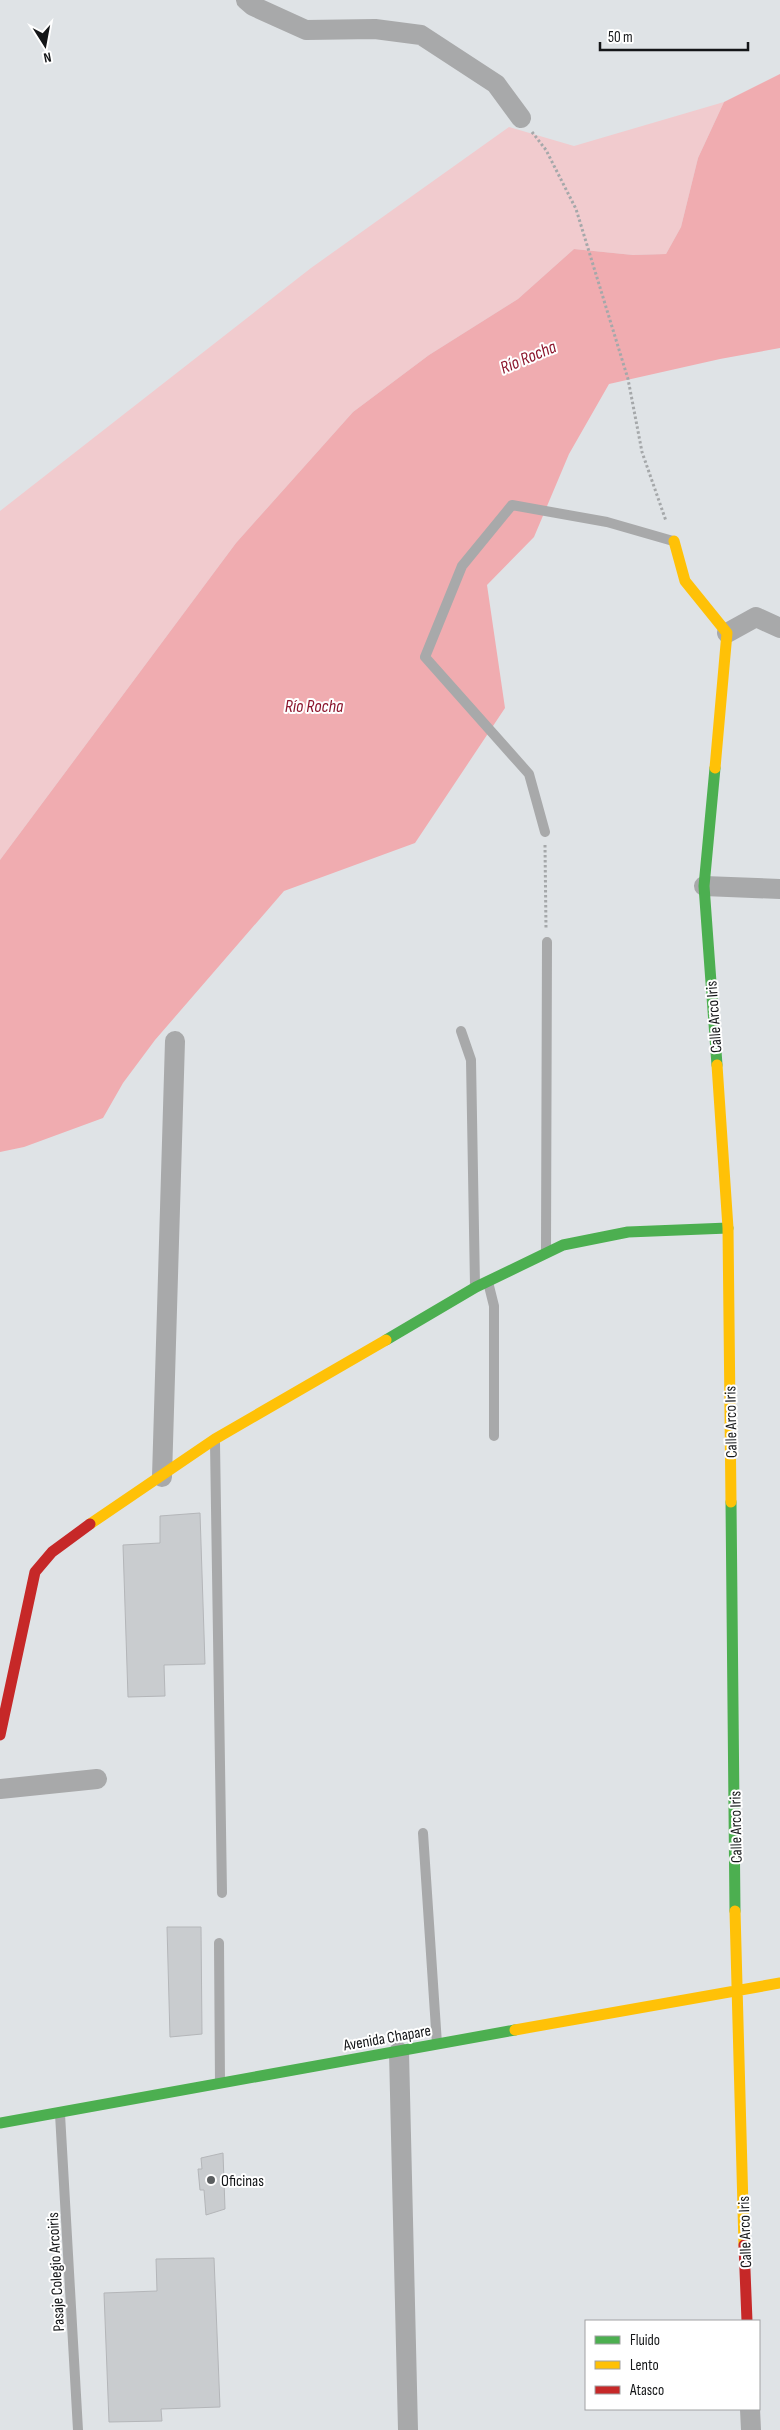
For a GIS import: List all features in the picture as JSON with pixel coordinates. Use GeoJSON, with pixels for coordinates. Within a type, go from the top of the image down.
{"type":"FeatureCollection","features":[{"type":"Feature","properties":{"kind":"street"},"geometry":{"type":"LineString","coordinates":[[246,0],[253,6],[306,30],[375,29],[421,35],[496,84],[521,118]]}},
{"type":"Feature","properties":{"kind":"street"},"geometry":{"type":"LineString","coordinates":[[674,541],[685,581],[727,632],[756,617],[780,628]]}},
{"type":"Feature","properties":{"kind":"street","name":"Calle Arco Iris"},"geometry":{"type":"LineString","coordinates":[[727,632],[704,886],[728,1228],[736,1992],[747,2320]]}},
{"type":"Feature","properties":{"kind":"street"},"geometry":{"type":"LineString","coordinates":[[704,886],[780,889]]}},
{"type":"Feature","properties":{"kind":"street"},"geometry":{"type":"LineString","coordinates":[[162,1477],[175,1041]]}},
{"type":"Feature","properties":{"kind":"street"},"geometry":{"type":"LineString","coordinates":[[0,1735],[5,1687],[35,1572],[52,1552],[86,1527],[162,1477],[215,1439],[476,1287],[562,1245],[628,1232],[728,1228]]}},
{"type":"Feature","properties":{"kind":"street"},"geometry":{"type":"LineString","coordinates":[[0,1790],[97,1779]]}},
{"type":"Feature","properties":{"kind":"street","name":"Avenida Chapare"},"geometry":{"type":"LineString","coordinates":[[0,2123],[780,1984]]}},
{"type":"Feature","properties":{"kind":"street"},"geometry":{"type":"LineString","coordinates":[[398,2052],[408,2430]]}},
{"type":"Feature","properties":{"kind":"street"},"geometry":{"type":"LineString","coordinates":[[750,2410],[751,2430]]}},
{"type":"Feature","properties":{"kind":"lane"},"geometry":{"type":"LineString","coordinates":[[545,832],[529,774],[425,657],[462,566],[512,505],[607,522],[674,541]]}},
{"type":"Feature","properties":{"kind":"lane"},"geometry":{"type":"LineString","coordinates":[[546,1253],[547,942]]}},
{"type":"Feature","properties":{"kind":"lane"},"geometry":{"type":"LineString","coordinates":[[461,1031],[472,1060],[476,1287]]}},
{"type":"Feature","properties":{"kind":"lane"},"geometry":{"type":"LineString","coordinates":[[488,1281],[494,1306],[494,1436]]}},
{"type":"Feature","properties":{"kind":"lane"},"geometry":{"type":"LineString","coordinates":[[215,1439],[222,1893]]}},
{"type":"Feature","properties":{"kind":"lane"},"geometry":{"type":"LineString","coordinates":[[423,1834],[437,2045]]}},
{"type":"Feature","properties":{"kind":"lane"},"geometry":{"type":"LineString","coordinates":[[219,1943],[220,2084]]}},
{"type":"Feature","properties":{"kind":"lane","name":"Pasaje Colegio Arcoiris"},"geometry":{"type":"LineString","coordinates":[[60,2113],[78,2430]]}},
{"type":"Feature","properties":{"kind":"path"},"geometry":{"type":"LineString","coordinates":[[521,118],[546,150],[576,209],[628,379],[642,452],[674,541]]}},
{"type":"Feature","properties":{"kind":"path"},"geometry":{"type":"LineString","coordinates":[[545,832],[547,942]]}},
{"type":"Feature","properties":{"kind":"shaded area"},"geometry":{"type":"Polygon","coordinates":[[[724,102],[698,158],[681,227],[666,254],[633,255],[574,249],[518,299],[429,355],[353,412],[236,543],[0,860],[0,511],[311,268],[509,127],[574,146],[724,102]]]}},
{"type":"Feature","properties":{"kind":"water","name":"Río Rocha"},"geometry":{"type":"Polygon","coordinates":[[[780,74],[780,348],[720,359],[609,384],[569,454],[534,537],[487,585],[505,708],[415,843],[284,891],[155,1040],[123,1083],[103,1118],[24,1147],[0,1152],[0,860],[236,543],[353,412],[429,355],[518,299],[574,249],[633,255],[666,254],[681,227],[698,158],[724,102],[780,74]]]}},
{"type":"Feature","properties":{"kind":"building"},"geometry":{"type":"Polygon","coordinates":[[[200,1513],[205,1664],[164,1665],[165,1696],[128,1697],[123,1545],[160,1543],[160,1516],[200,1513]]]}},
{"type":"Feature","properties":{"kind":"building"},"geometry":{"type":"Polygon","coordinates":[[[167,1927],[201,1927],[202,2034],[170,2037],[167,1927]]]}},
{"type":"Feature","properties":{"kind":"building","name":"Oficinas"},"geometry":{"type":"Polygon","coordinates":[[[223,2153],[225,2209],[206,2215],[204,2190],[200,2190],[198,2169],[202,2169],[201,2158],[223,2153]]]}},
{"type":"Feature","properties":{"kind":"building"},"geometry":{"type":"Polygon","coordinates":[[[214,2258],[220,2407],[161,2409],[162,2421],[109,2422],[104,2293],[157,2291],[156,2259],[214,2258]]]}},
{"type":"Feature","properties":{"kind":"traffic: fast"},"geometry":{"type":"LineString","coordinates":[[715,768],[704,886],[717,1065]]}},
{"type":"Feature","properties":{"kind":"traffic: fast"},"geometry":{"type":"LineString","coordinates":[[386,1340],[476,1287],[563,1245],[628,1232],[728,1228]]}},
{"type":"Feature","properties":{"kind":"traffic: fast"},"geometry":{"type":"LineString","coordinates":[[731,1502],[735,1911]]}},
{"type":"Feature","properties":{"kind":"traffic: fast"},"geometry":{"type":"LineString","coordinates":[[0,2123],[515,2030]]}},
{"type":"Feature","properties":{"kind":"traffic: slow"},"geometry":{"type":"LineString","coordinates":[[674,541],[685,581],[727,633],[715,768]]}},
{"type":"Feature","properties":{"kind":"traffic: slow"},"geometry":{"type":"LineString","coordinates":[[717,1065],[728,1228],[731,1502]]}},
{"type":"Feature","properties":{"kind":"traffic: slow"},"geometry":{"type":"LineString","coordinates":[[90,1524],[215,1439],[386,1340]]}},
{"type":"Feature","properties":{"kind":"traffic: slow"},"geometry":{"type":"LineString","coordinates":[[735,1911],[744,2245]]}},
{"type":"Feature","properties":{"kind":"traffic: slow"},"geometry":{"type":"LineString","coordinates":[[515,2030],[780,1983]]}},
{"type":"Feature","properties":{"kind":"traffic: jam"},"geometry":{"type":"LineString","coordinates":[[0,1735],[35,1572],[52,1552],[90,1524]]}},
{"type":"Feature","properties":{"kind":"traffic: jam"},"geometry":{"type":"LineString","coordinates":[[744,2245],[747,2320]]}},
{"type":"Feature","properties":{"kind":"place","name":"Oficinas"},"geometry":{"type":"Point","coordinates":[211,2180]}}]}
